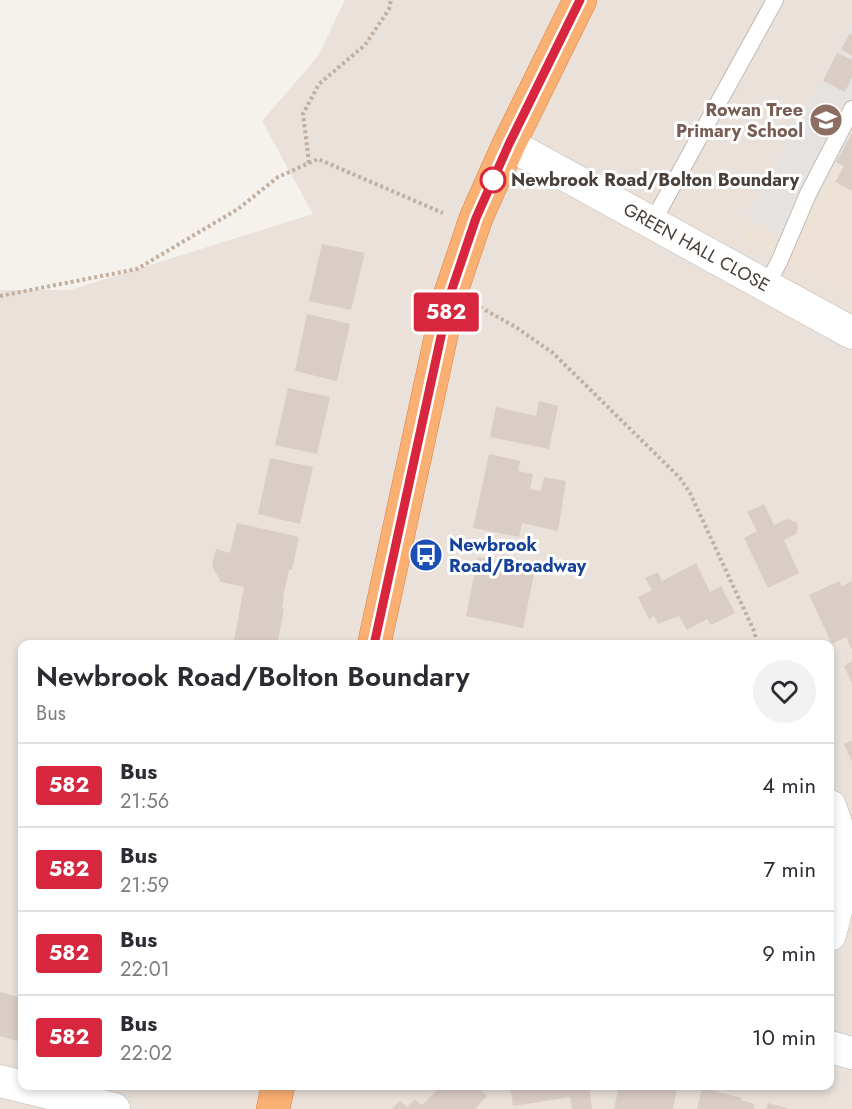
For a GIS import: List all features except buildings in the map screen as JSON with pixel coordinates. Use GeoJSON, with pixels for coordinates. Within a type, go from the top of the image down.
{"type":"FeatureCollection","features":[{"type":"Feature","properties":{"kind":"highway"},"geometry":{"type":"LineString","coordinates":[[375,640],[450,295],[473,227],[509,144],[580,0]]}},
{"type":"Feature","properties":{"kind":"highway"},"geometry":{"type":"LineString","coordinates":[[273,1109],[277,1090]]}},
{"type":"Feature","properties":{"kind":"street","name":"GREEN HALL CLOSE"},"geometry":{"type":"LineString","coordinates":[[509,144],[852,333]]}},
{"type":"Feature","properties":{"kind":"street"},"geometry":{"type":"LineString","coordinates":[[834,818],[841,840],[844,867],[834,920]]}},
{"type":"Feature","properties":{"kind":"street"},"geometry":{"type":"LineString","coordinates":[[834,1048],[852,1053]]}},
{"type":"Feature","properties":{"kind":"street"},"geometry":{"type":"LineString","coordinates":[[0,1082],[18,1086]]}},
{"type":"Feature","properties":{"kind":"street"},"geometry":{"type":"LineString","coordinates":[[34,1090],[114,1109]]}},
{"type":"Feature","properties":{"kind":"lane"},"geometry":{"type":"LineString","coordinates":[[652,223],[775,0]]}},
{"type":"Feature","properties":{"kind":"lane"},"geometry":{"type":"LineString","coordinates":[[766,286],[779,262],[808,194],[852,109]]}},
{"type":"Feature","properties":{"kind":"path"},"geometry":{"type":"LineString","coordinates":[[309,163],[303,114],[319,84],[365,45],[389,9],[391,0]]}},
{"type":"Feature","properties":{"kind":"path"},"geometry":{"type":"LineString","coordinates":[[0,296],[137,269],[238,209],[278,177],[318,159],[473,227]]}},
{"type":"Feature","properties":{"kind":"path"},"geometry":{"type":"LineString","coordinates":[[450,295],[490,312],[553,353],[680,478],[690,493],[755,633],[756,640]]}},
{"type":"Feature","properties":{"kind":"shaded area"},"geometry":{"type":"Polygon","coordinates":[[[345,0],[852,0],[852,1109],[0,1109],[0,290],[70,290],[313,214],[262,121],[318,56],[345,0]]]}},
{"type":"Feature","properties":{"kind":"shaded area","name":"Rowan Tree Primary School"},"geometry":{"type":"Polygon","coordinates":[[[852,22],[852,300],[737,233],[852,22]]]}},
{"type":"Feature","properties":{"kind":"shaded area"},"geometry":{"type":"Polygon","coordinates":[[[852,22],[852,133],[795,242],[746,217],[852,22]]]}},
{"type":"Feature","properties":{"kind":"bus line","name":"582"},"geometry":{"type":"LineString","coordinates":[[375,640],[450,295],[476,218],[509,144],[580,0]]}},
{"type":"Feature","properties":{"kind":"place","name":"Rowan Tree Primary School"},"geometry":{"type":"Point","coordinates":[826,120]}},
{"type":"Feature","properties":{"kind":"place","name":"Newbrook Road/Bolton Boundary"},"geometry":{"type":"Point","coordinates":[493,180]}},
{"type":"Feature","properties":{"kind":"place","name":"Newbrook Road/Broadway"},"geometry":{"type":"Point","coordinates":[426,555]}}]}
